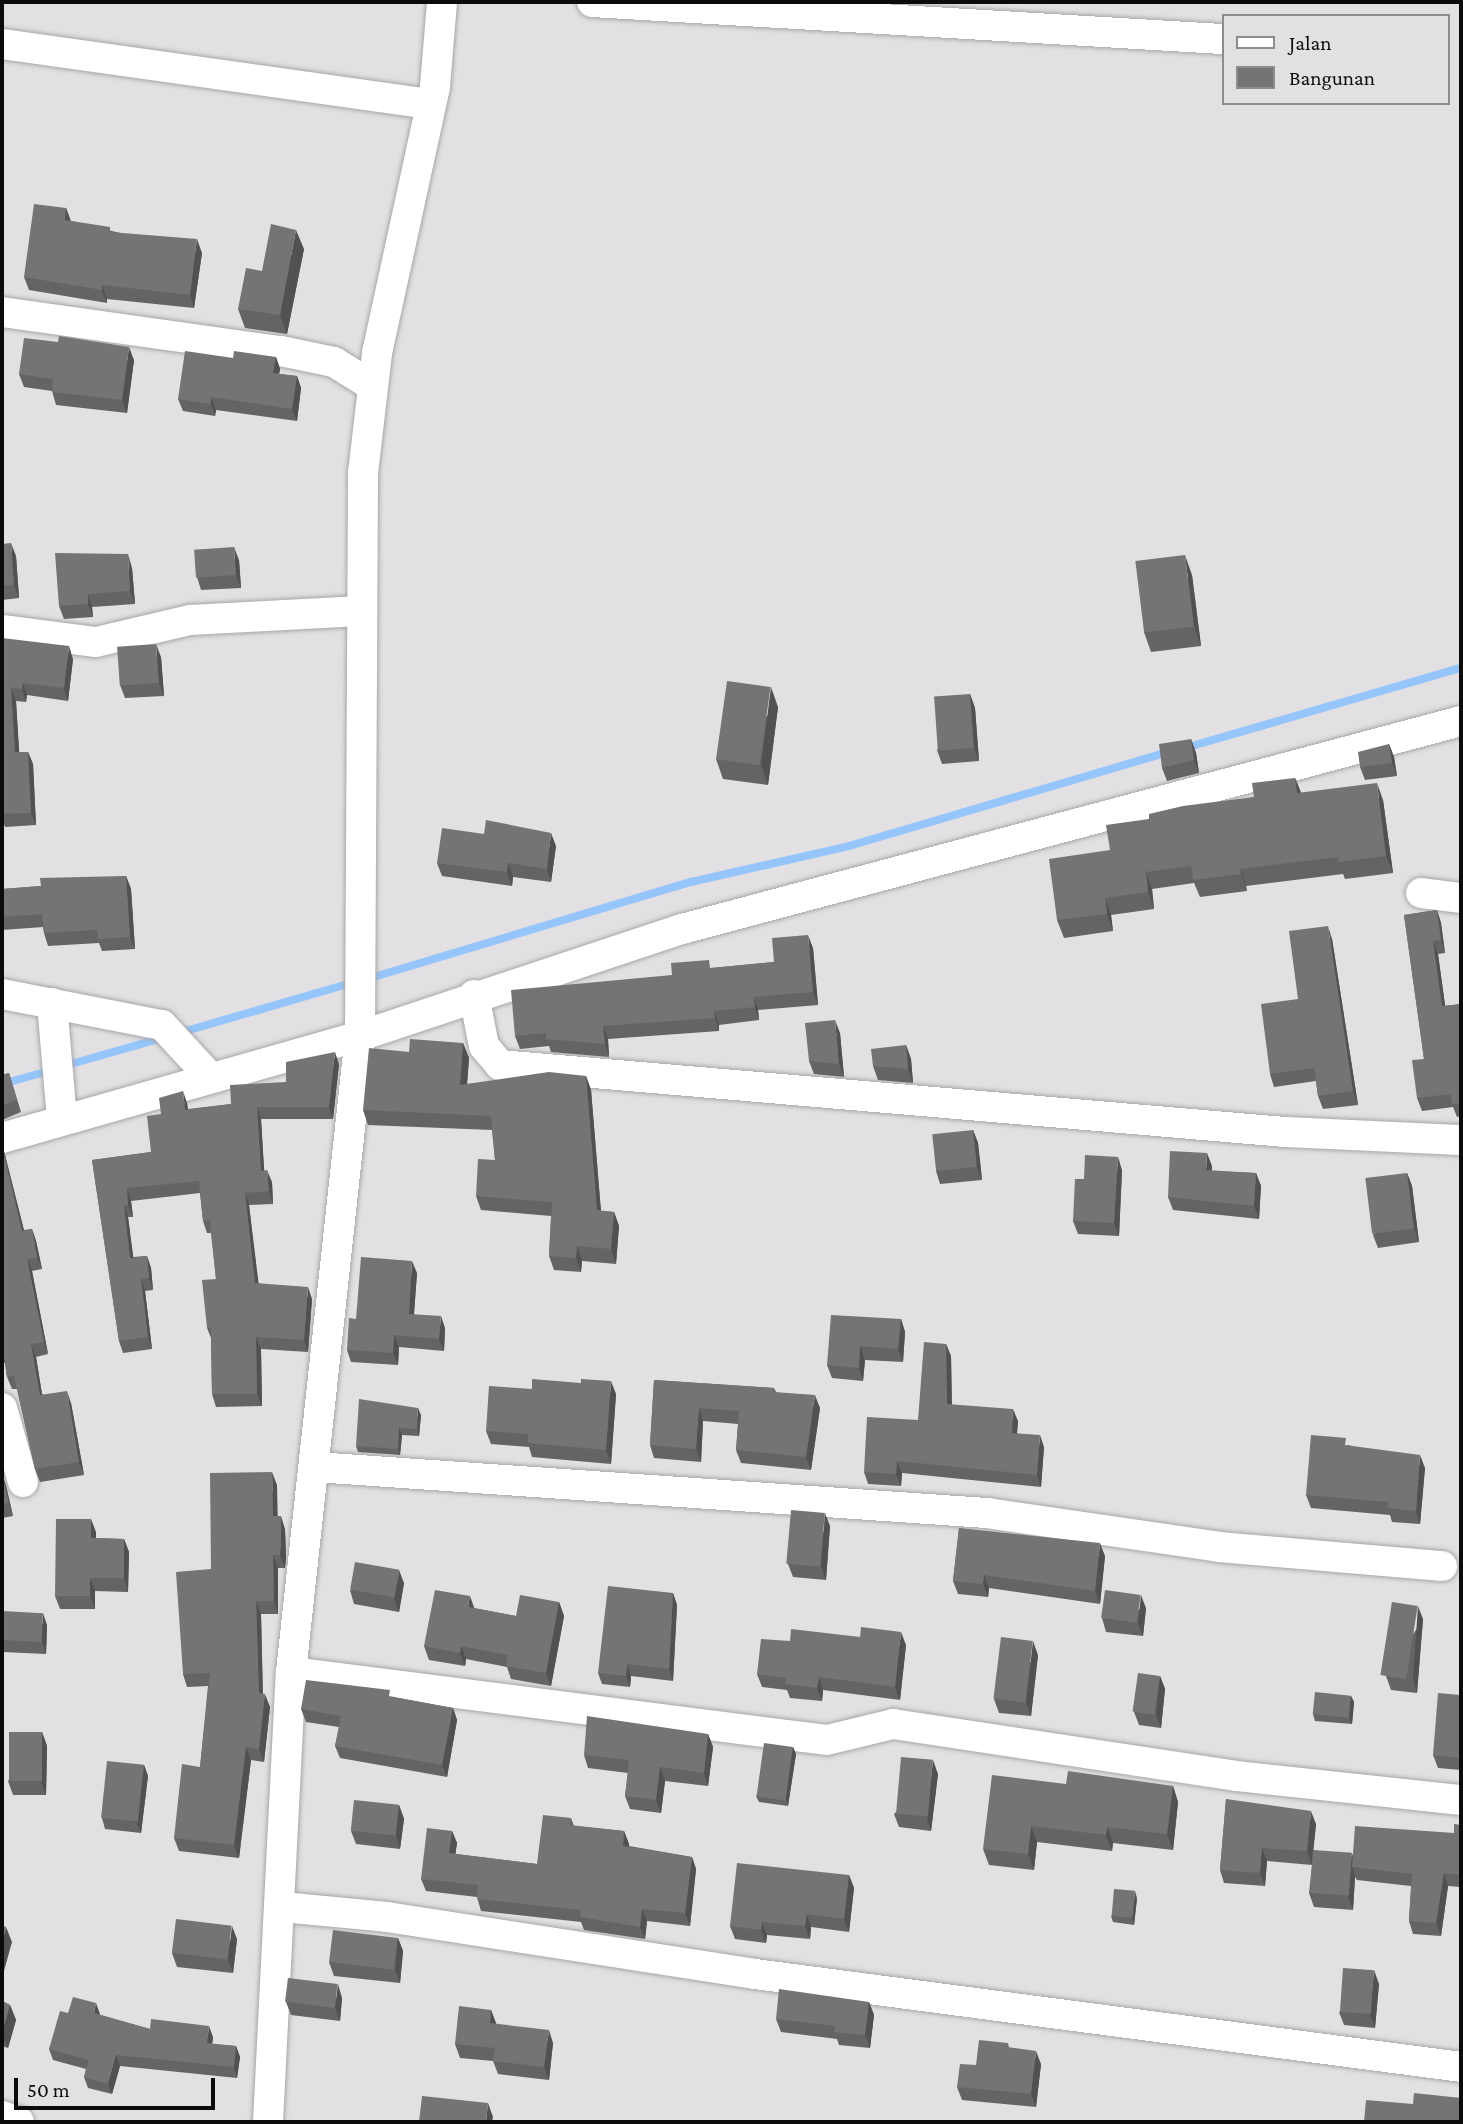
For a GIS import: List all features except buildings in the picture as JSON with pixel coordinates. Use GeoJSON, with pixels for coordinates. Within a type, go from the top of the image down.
{"type":"FeatureCollection","features":[{"type":"Feature","properties":{"kind":"street"},"geometry":{"type":"LineString","coordinates":[[268,2122],[282,1907],[291,1672],[360,1036],[363,473],[371,385],[430,104],[442,2]]}},
{"type":"Feature","properties":{"kind":"street"},"geometry":{"type":"LineString","coordinates":[[592,2],[1222,40]]}},
{"type":"Feature","properties":{"kind":"street"},"geometry":{"type":"LineString","coordinates":[[2,44],[430,104]]}},
{"type":"Feature","properties":{"kind":"street"},"geometry":{"type":"LineString","coordinates":[[2,312],[281,351],[334,362],[371,385]]}},
{"type":"Feature","properties":{"kind":"street"},"geometry":{"type":"LineString","coordinates":[[2,630],[96,642],[190,620],[361,611]]}},
{"type":"Feature","properties":{"kind":"street"},"geometry":{"type":"LineString","coordinates":[[2,1138],[360,1036],[474,995],[682,929],[1461,721]]}},
{"type":"Feature","properties":{"kind":"street"},"geometry":{"type":"LineString","coordinates":[[1421,893],[1461,898]]}},
{"type":"Feature","properties":{"kind":"street"},"geometry":{"type":"LineString","coordinates":[[2,994],[52,1003],[171,1034],[211,1078]]}},
{"type":"Feature","properties":{"kind":"street"},"geometry":{"type":"LineString","coordinates":[[474,995],[484,1046],[500,1065],[1284,1132],[1461,1140]]}},
{"type":"Feature","properties":{"kind":"street"},"geometry":{"type":"LineString","coordinates":[[52,1003],[55,1066],[62,1119]]}},
{"type":"Feature","properties":{"kind":"street"},"geometry":{"type":"LineString","coordinates":[[2,1408],[23,1482]]}},
{"type":"Feature","properties":{"kind":"street"},"geometry":{"type":"LineString","coordinates":[[315,1466],[987,1513],[1219,1547],[1442,1566]]}},
{"type":"Feature","properties":{"kind":"street"},"geometry":{"type":"LineString","coordinates":[[291,1672],[827,1740],[893,1724],[1236,1776],[1461,1800]]}},
{"type":"Feature","properties":{"kind":"street"},"geometry":{"type":"LineString","coordinates":[[282,1907],[387,1916],[769,1976],[1461,2067]]}},
{"type":"Feature","properties":{"kind":"street"},"geometry":{"type":"LineString","coordinates":[[2,2116],[19,2122]]}},
{"type":"Feature","properties":{"kind":"waterway"},"geometry":{"type":"LineString","coordinates":[[1185,748],[1461,668]]}},
{"type":"Feature","properties":{"kind":"waterway"},"geometry":{"type":"LineString","coordinates":[[367,979],[691,882],[849,846],[1169,752]]}},
{"type":"Feature","properties":{"kind":"waterway"},"geometry":{"type":"LineString","coordinates":[[179,1033],[354,982]]}},
{"type":"Feature","properties":{"kind":"waterway"},"geometry":{"type":"LineString","coordinates":[[64,1066],[166,1037]]}},
{"type":"Feature","properties":{"kind":"waterway"},"geometry":{"type":"LineString","coordinates":[[2,1084],[52,1070]]}}]}
